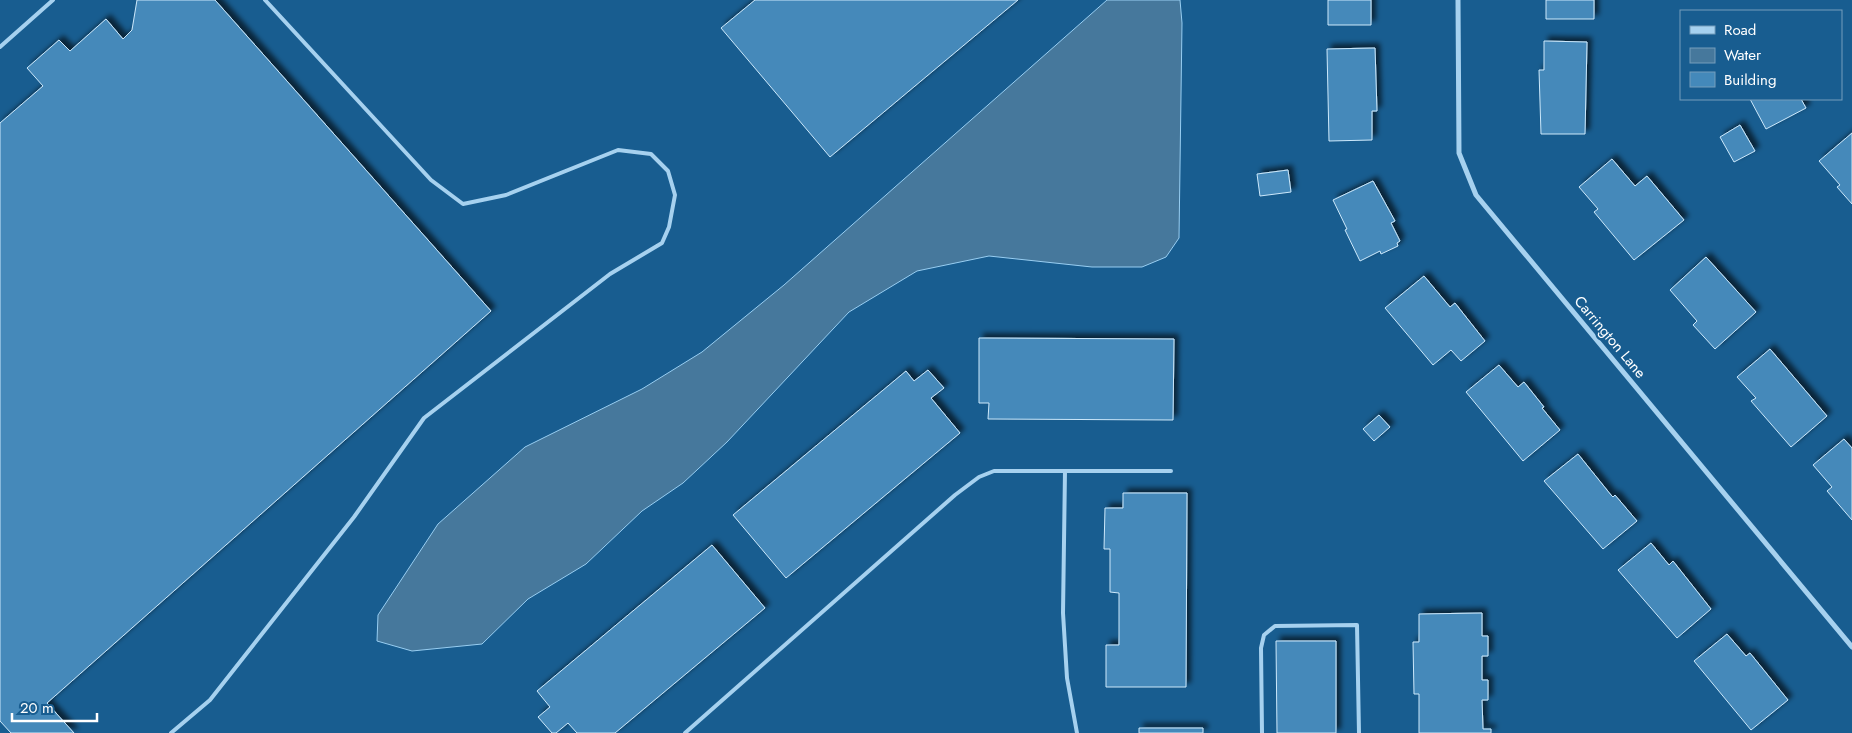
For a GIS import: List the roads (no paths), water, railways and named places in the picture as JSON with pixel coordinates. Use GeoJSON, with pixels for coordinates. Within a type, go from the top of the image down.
{"type":"FeatureCollection","features":[{"type":"Feature","properties":{"kind":"street","name":"Carrington Lane"},"geometry":{"type":"LineString","coordinates":[[1458,0],[1459,152],[1476,195],[1852,647]]}},
{"type":"Feature","properties":{"kind":"lane"},"geometry":{"type":"LineString","coordinates":[[0,47],[53,0]]}},
{"type":"Feature","properties":{"kind":"lane"},"geometry":{"type":"LineString","coordinates":[[171,733],[210,700],[354,517],[424,418],[610,274],[662,243],[669,227],[675,195],[668,171],[651,154],[618,150],[506,195],[463,204],[430,180],[265,0]]}},
{"type":"Feature","properties":{"kind":"lane"},"geometry":{"type":"LineString","coordinates":[[684,733],[955,495],[979,477],[994,471],[1171,471]]}},
{"type":"Feature","properties":{"kind":"lane"},"geometry":{"type":"LineString","coordinates":[[1065,471],[1063,613],[1067,678],[1077,733]]}},
{"type":"Feature","properties":{"kind":"lane"},"geometry":{"type":"LineString","coordinates":[[1262,733],[1261,648],[1264,635],[1275,626],[1357,625],[1359,733]]}},
{"type":"Feature","properties":{"kind":"water"},"geometry":{"type":"Polygon","coordinates":[[[1107,0],[1180,0],[1182,23],[1179,238],[1166,257],[1142,267],[1092,267],[989,256],[917,271],[849,312],[727,442],[683,483],[642,511],[586,564],[528,599],[482,644],[412,651],[377,641],[378,615],[438,524],[525,447],[642,389],[702,352],[784,285],[1107,0]]]}}]}
